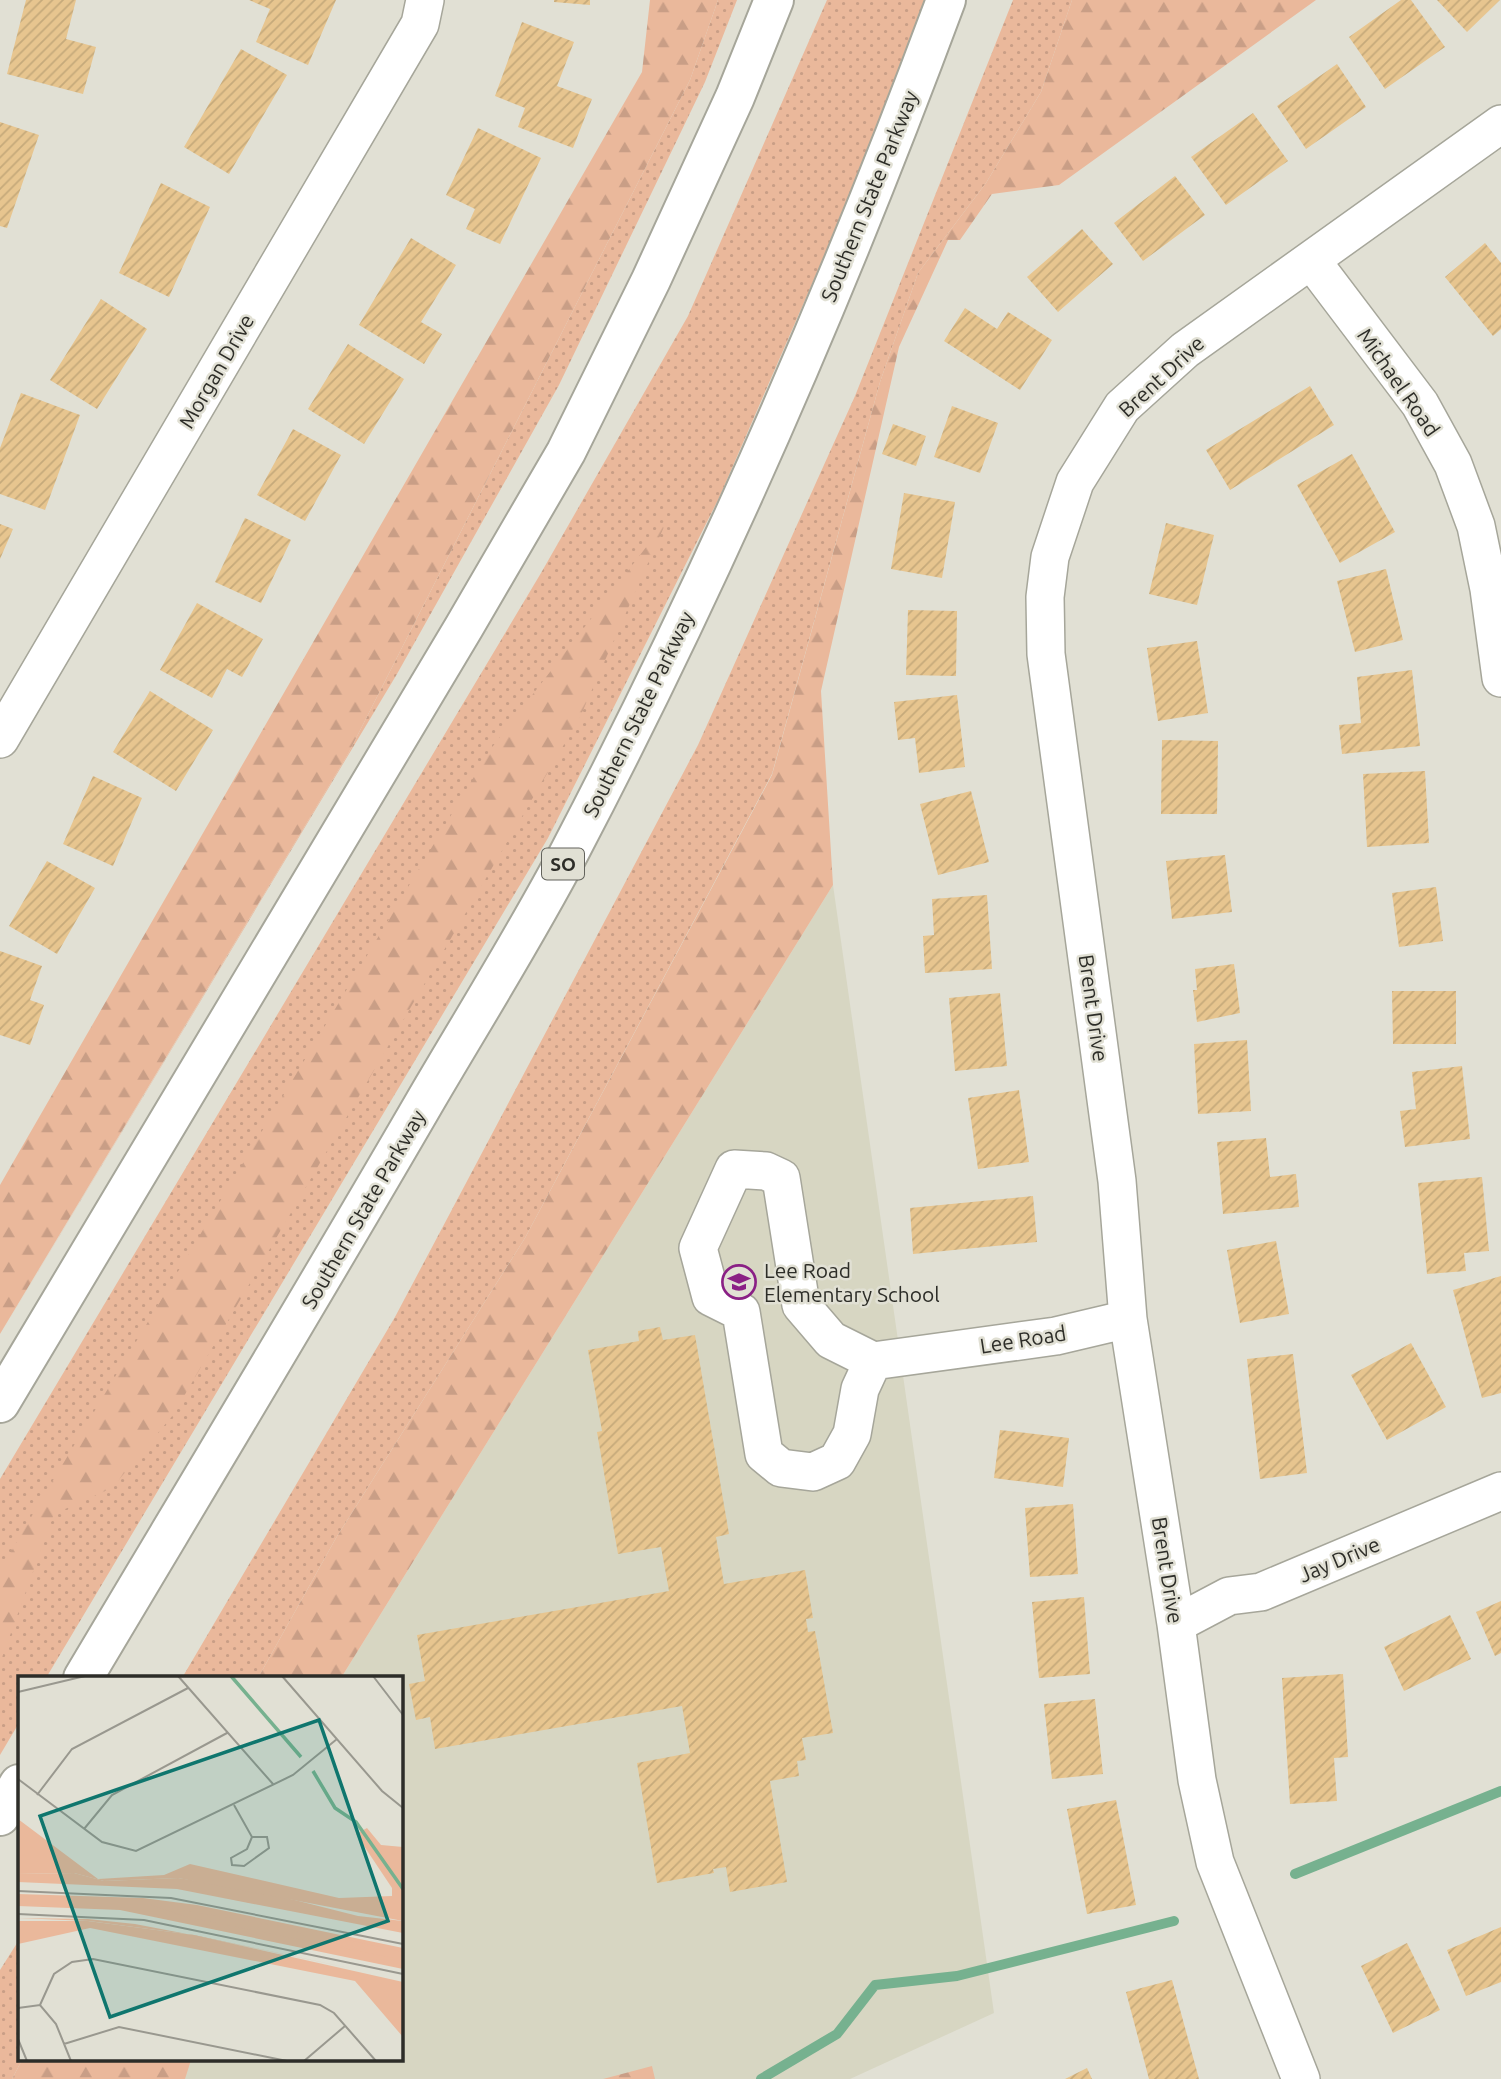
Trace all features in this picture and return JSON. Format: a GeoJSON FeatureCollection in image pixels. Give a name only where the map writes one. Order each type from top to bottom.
{"type":"FeatureCollection","features":[{"type":"Feature","properties":{"kind":"highway"},"geometry":{"type":"LineString","coordinates":[[0,1403],[566,452],[663,256],[735,97],[774,0]]}},
{"type":"Feature","properties":{"kind":"highway","name":"Southern State Parkway"},"geometry":{"type":"LineString","coordinates":[[83,1676],[312,1297],[568,856],[655,683],[740,504],[890,148],[946,0]]}},
{"type":"Feature","properties":{"kind":"highway"},"geometry":{"type":"LineString","coordinates":[[0,1816],[18,1786]]}},
{"type":"Feature","properties":{"kind":"street","name":"Morgan Drive"},"geometry":{"type":"LineString","coordinates":[[0,739],[420,24],[425,0]]}},
{"type":"Feature","properties":{"kind":"street","name":"Brent Drive"},"geometry":{"type":"LineString","coordinates":[[1301,2079],[1215,1862],[1197,1780],[1176,1624],[1128,1319],[1118,1181],[1046,654],[1045,597],[1051,557],[1075,482],[1122,407],[1185,349],[1501,124]]}},
{"type":"Feature","properties":{"kind":"street","name":"Michael Road"},"geometry":{"type":"LineString","coordinates":[[1311,260],[1420,404],[1453,464],[1476,526],[1489,590],[1501,677]]}},
{"type":"Feature","properties":{"kind":"street"},"geometry":{"type":"LineString","coordinates":[[741,1312],[764,1454],[781,1468],[813,1472],[837,1461],[852,1434],[860,1389],[873,1361],[831,1340],[801,1305],[780,1178],[766,1171],[734,1168],[698,1248],[711,1297],[741,1312],[801,1305]]}},
{"type":"Feature","properties":{"kind":"street","name":"Lee Road"},"geometry":{"type":"LineString","coordinates":[[873,1361],[1056,1336],[1128,1319]]}},
{"type":"Feature","properties":{"kind":"street","name":"Jay Drive"},"geometry":{"type":"LineString","coordinates":[[1176,1624],[1229,1596],[1261,1592],[1501,1491]]}},
{"type":"Feature","properties":{"kind":"shaded area","name":"Lee Road Elementary School"},"geometry":{"type":"Polygon","coordinates":[[[833,885],[994,2013],[850,2079],[92,2079],[103,2062],[402,2062],[402,1676],[342,1676],[833,885]]]}},
{"type":"Feature","properties":{"kind":"green space"},"geometry":{"type":"Polygon","coordinates":[[[650,0],[718,0],[690,80],[348,754],[0,1334],[0,1185],[642,72],[650,0]]]}},
{"type":"Feature","properties":{"kind":"green space"},"geometry":{"type":"Polygon","coordinates":[[[718,0],[737,0],[705,82],[559,385],[397,674],[0,1335],[348,754],[690,80],[718,0]]]}},
{"type":"Feature","properties":{"kind":"green space"},"geometry":{"type":"Polygon","coordinates":[[[827,0],[926,0],[862,169],[719,498],[548,838],[47,1676],[18,1676],[18,1725],[0,1755],[0,1479],[541,573],[688,316],[827,0]]]}},
{"type":"Feature","properties":{"kind":"green space"},"geometry":{"type":"Polygon","coordinates":[[[1013,0],[1072,0],[1041,92],[986,183],[918,273],[880,382],[772,774],[525,1238],[336,1538],[259,1676],[183,1676],[395,1317],[698,745],[855,396],[1013,0]]]}},
{"type":"Feature","properties":{"kind":"green space"},"geometry":{"type":"Polygon","coordinates":[[[1072,0],[1316,0],[1059,185],[992,194],[960,240],[948,240],[899,347],[821,691],[833,885],[342,1676],[259,1676],[336,1538],[525,1238],[772,775],[880,382],[918,273],[986,183],[1041,92],[1072,0]]]}},
{"type":"Feature","properties":{"kind":"green space"},"geometry":{"type":"Polygon","coordinates":[[[667,520],[580,717],[173,1415],[112,1488],[54,1514],[0,1663],[0,1571],[30,1519],[490,750],[667,520]]]}},
{"type":"Feature","properties":{"kind":"green space"},"geometry":{"type":"Polygon","coordinates":[[[18,1942],[18,2062],[21,2062],[12,2079],[0,2079],[0,1970],[18,1942]]]}},
{"type":"Feature","properties":{"kind":"green space"},"geometry":{"type":"Polygon","coordinates":[[[21,2062],[190,2062],[185,2079],[12,2079],[21,2062]]]}},
{"type":"Feature","properties":{"kind":"green space"},"geometry":{"type":"Polygon","coordinates":[[[652,2066],[655,2079],[603,2079],[652,2066]]]}},
{"type":"Feature","properties":{"kind":"building"},"geometry":{"type":"Polygon","coordinates":[[[26,0],[76,0],[66,39],[96,47],[83,94],[7,74],[26,0]]]}},
{"type":"Feature","properties":{"kind":"building"},"geometry":{"type":"Polygon","coordinates":[[[249,0],[336,0],[308,65],[256,42],[270,9],[249,0]]]}},
{"type":"Feature","properties":{"kind":"building"},"geometry":{"type":"Polygon","coordinates":[[[590,0],[590,5],[554,2],[590,0]]]}},
{"type":"Feature","properties":{"kind":"building"},"geometry":{"type":"Polygon","coordinates":[[[1401,0],[1411,0],[1445,47],[1385,89],[1349,37],[1401,0]]]}},
{"type":"Feature","properties":{"kind":"building"},"geometry":{"type":"Polygon","coordinates":[[[1437,0],[1500,0],[1467,32],[1437,0]]]}},
{"type":"Feature","properties":{"kind":"building"},"geometry":{"type":"Polygon","coordinates":[[[522,22],[574,42],[557,86],[592,99],[573,148],[518,127],[525,108],[495,96],[522,22]]]}},
{"type":"Feature","properties":{"kind":"building"},"geometry":{"type":"Polygon","coordinates":[[[241,49],[287,75],[229,174],[184,147],[241,49]]]}},
{"type":"Feature","properties":{"kind":"building"},"geometry":{"type":"Polygon","coordinates":[[[1337,64],[1366,107],[1306,149],[1277,106],[1337,64]]]}},
{"type":"Feature","properties":{"kind":"building"},"geometry":{"type":"Polygon","coordinates":[[[1253,113],[1288,161],[1226,205],[1191,157],[1253,113]]]}},
{"type":"Feature","properties":{"kind":"building"},"geometry":{"type":"Polygon","coordinates":[[[0,122],[39,135],[7,228],[0,226],[0,122]]]}},
{"type":"Feature","properties":{"kind":"building"},"geometry":{"type":"Polygon","coordinates":[[[478,128],[541,158],[500,244],[466,229],[475,209],[446,195],[478,128]]]}},
{"type":"Feature","properties":{"kind":"building"},"geometry":{"type":"Polygon","coordinates":[[[1175,176],[1205,215],[1143,261],[1114,223],[1175,176]]]}},
{"type":"Feature","properties":{"kind":"building"},"geometry":{"type":"Polygon","coordinates":[[[161,183],[210,207],[169,297],[119,273],[161,183]]]}},
{"type":"Feature","properties":{"kind":"building"},"geometry":{"type":"Polygon","coordinates":[[[1082,229],[1113,264],[1058,312],[1027,277],[1082,229]]]}},
{"type":"Feature","properties":{"kind":"building"},"geometry":{"type":"Polygon","coordinates":[[[411,238],[456,265],[421,322],[442,334],[424,364],[359,325],[411,238]]]}},
{"type":"Feature","properties":{"kind":"building"},"geometry":{"type":"Polygon","coordinates":[[[1485,243],[1501,263],[1501,329],[1493,336],[1445,277],[1485,243]]]}},
{"type":"Feature","properties":{"kind":"building"},"geometry":{"type":"Polygon","coordinates":[[[101,299],[147,329],[97,409],[50,380],[101,299]]]}},
{"type":"Feature","properties":{"kind":"building"},"geometry":{"type":"Polygon","coordinates":[[[965,308],[997,329],[1008,312],[1052,340],[1020,390],[944,341],[965,308]]]}},
{"type":"Feature","properties":{"kind":"building"},"geometry":{"type":"Polygon","coordinates":[[[348,344],[404,379],[364,444],[308,409],[348,344]]]}},
{"type":"Feature","properties":{"kind":"building"},"geometry":{"type":"Polygon","coordinates":[[[1310,386],[1334,425],[1230,490],[1206,450],[1310,386]]]}},
{"type":"Feature","properties":{"kind":"building"},"geometry":{"type":"Polygon","coordinates":[[[21,393],[80,415],[45,510],[0,494],[0,448],[21,393]]]}},
{"type":"Feature","properties":{"kind":"building"},"geometry":{"type":"Polygon","coordinates":[[[952,406],[998,423],[980,473],[934,457],[952,406]]]}},
{"type":"Feature","properties":{"kind":"building"},"geometry":{"type":"Polygon","coordinates":[[[893,424],[926,436],[916,466],[882,454],[893,424]]]}},
{"type":"Feature","properties":{"kind":"building"},"geometry":{"type":"Polygon","coordinates":[[[293,429],[341,455],[305,521],[257,495],[293,429]]]}},
{"type":"Feature","properties":{"kind":"building"},"geometry":{"type":"Polygon","coordinates":[[[1352,454],[1395,532],[1340,563],[1297,485],[1352,454]]]}},
{"type":"Feature","properties":{"kind":"building"},"geometry":{"type":"Polygon","coordinates":[[[904,493],[955,502],[942,578],[891,569],[904,493]]]}},
{"type":"Feature","properties":{"kind":"building"},"geometry":{"type":"Polygon","coordinates":[[[245,518],[291,540],[261,603],[215,582],[245,518]]]}},
{"type":"Feature","properties":{"kind":"building"},"geometry":{"type":"Polygon","coordinates":[[[1166,523],[1214,535],[1197,605],[1149,594],[1166,523]]]}},
{"type":"Feature","properties":{"kind":"building"},"geometry":{"type":"Polygon","coordinates":[[[0,524],[13,529],[0,559],[0,524]]]}},
{"type":"Feature","properties":{"kind":"building"},"geometry":{"type":"Polygon","coordinates":[[[1386,569],[1403,640],[1355,652],[1337,581],[1386,569]]]}},
{"type":"Feature","properties":{"kind":"building"},"geometry":{"type":"Polygon","coordinates":[[[197,603],[263,639],[242,677],[227,669],[212,698],[160,670],[197,603]]]}},
{"type":"Feature","properties":{"kind":"building"},"geometry":{"type":"Polygon","coordinates":[[[908,610],[957,611],[956,676],[906,675],[908,610]]]}},
{"type":"Feature","properties":{"kind":"building"},"geometry":{"type":"Polygon","coordinates":[[[1197,641],[1208,713],[1158,721],[1147,648],[1197,641]]]}},
{"type":"Feature","properties":{"kind":"building"},"geometry":{"type":"Polygon","coordinates":[[[1412,670],[1420,746],[1342,754],[1339,725],[1361,723],[1357,677],[1412,670]]]}},
{"type":"Feature","properties":{"kind":"building"},"geometry":{"type":"Polygon","coordinates":[[[150,691],[213,730],[176,791],[113,752],[150,691]]]}},
{"type":"Feature","properties":{"kind":"building"},"geometry":{"type":"Polygon","coordinates":[[[957,695],[965,767],[919,773],[915,738],[898,740],[894,702],[957,695]]]}},
{"type":"Feature","properties":{"kind":"building"},"geometry":{"type":"Polygon","coordinates":[[[1162,740],[1218,741],[1217,814],[1161,814],[1162,740]]]}},
{"type":"Feature","properties":{"kind":"building"},"geometry":{"type":"Polygon","coordinates":[[[1425,771],[1429,843],[1367,847],[1363,774],[1425,771]]]}},
{"type":"Feature","properties":{"kind":"building"},"geometry":{"type":"Polygon","coordinates":[[[93,776],[142,798],[113,866],[63,844],[93,776]]]}},
{"type":"Feature","properties":{"kind":"building"},"geometry":{"type":"Polygon","coordinates":[[[971,791],[989,862],[938,875],[920,804],[971,791]]]}},
{"type":"Feature","properties":{"kind":"building"},"geometry":{"type":"Polygon","coordinates":[[[1225,855],[1232,912],[1172,919],[1166,861],[1225,855]]]}},
{"type":"Feature","properties":{"kind":"building"},"geometry":{"type":"Polygon","coordinates":[[[47,861],[95,888],[57,954],[9,926],[47,861]]]}},
{"type":"Feature","properties":{"kind":"building"},"geometry":{"type":"Polygon","coordinates":[[[1436,887],[1443,941],[1399,947],[1392,893],[1436,887]]]}},
{"type":"Feature","properties":{"kind":"building"},"geometry":{"type":"Polygon","coordinates":[[[987,895],[992,969],[925,973],[923,936],[934,935],[932,899],[987,895]]]}},
{"type":"Feature","properties":{"kind":"building"},"geometry":{"type":"Polygon","coordinates":[[[0,951],[42,966],[30,1000],[44,1005],[30,1045],[0,1035],[0,951]]]}},
{"type":"Feature","properties":{"kind":"building"},"geometry":{"type":"Polygon","coordinates":[[[1234,964],[1240,1013],[1197,1022],[1193,990],[1197,990],[1195,969],[1234,964]]]}},
{"type":"Feature","properties":{"kind":"building"},"geometry":{"type":"Polygon","coordinates":[[[1392,991],[1456,991],[1456,1044],[1393,1044],[1392,991]]]}},
{"type":"Feature","properties":{"kind":"building"},"geometry":{"type":"Polygon","coordinates":[[[1000,993],[1007,1066],[955,1071],[949,998],[1000,993]]]}},
{"type":"Feature","properties":{"kind":"building"},"geometry":{"type":"Polygon","coordinates":[[[1247,1040],[1251,1111],[1198,1114],[1194,1044],[1247,1040]]]}},
{"type":"Feature","properties":{"kind":"building"},"geometry":{"type":"Polygon","coordinates":[[[1462,1066],[1470,1139],[1405,1147],[1400,1111],[1416,1109],[1412,1072],[1462,1066]]]}},
{"type":"Feature","properties":{"kind":"building"},"geometry":{"type":"Polygon","coordinates":[[[1019,1090],[1029,1162],[978,1169],[968,1098],[1019,1090]]]}},
{"type":"Feature","properties":{"kind":"building"},"geometry":{"type":"Polygon","coordinates":[[[1266,1138],[1270,1177],[1296,1174],[1299,1207],[1223,1214],[1217,1142],[1266,1138]]]}},
{"type":"Feature","properties":{"kind":"building"},"geometry":{"type":"Polygon","coordinates":[[[1482,1177],[1489,1251],[1464,1253],[1466,1271],[1427,1274],[1418,1183],[1482,1177]]]}},
{"type":"Feature","properties":{"kind":"building"},"geometry":{"type":"Polygon","coordinates":[[[1033,1196],[1037,1242],[913,1254],[910,1208],[1033,1196]]]}},
{"type":"Feature","properties":{"kind":"building"},"geometry":{"type":"Polygon","coordinates":[[[1276,1241],[1289,1314],[1240,1323],[1227,1250],[1276,1241]]]}},
{"type":"Feature","properties":{"kind":"building"},"geometry":{"type":"Polygon","coordinates":[[[1501,1276],[1501,1393],[1482,1398],[1453,1290],[1501,1276]]]}},
{"type":"Feature","properties":{"kind":"building"},"geometry":{"type":"Polygon","coordinates":[[[660,1327],[663,1340],[695,1335],[729,1534],[716,1537],[724,1584],[805,1570],[813,1618],[806,1619],[808,1632],[815,1631],[833,1733],[802,1738],[806,1760],[797,1761],[799,1776],[770,1781],[787,1882],[730,1892],[726,1867],[713,1869],[714,1873],[657,1883],[637,1763],[690,1753],[682,1706],[435,1749],[430,1717],[416,1720],[409,1684],[425,1681],[417,1635],[669,1591],[661,1547],[618,1554],[597,1432],[602,1431],[588,1350],[639,1341],[638,1331],[660,1327]]]}},
{"type":"Feature","properties":{"kind":"building"},"geometry":{"type":"Polygon","coordinates":[[[1411,1343],[1446,1407],[1387,1440],[1351,1375],[1411,1343]]]}},
{"type":"Feature","properties":{"kind":"building"},"geometry":{"type":"Polygon","coordinates":[[[1293,1354],[1307,1473],[1260,1479],[1247,1359],[1293,1354]]]}},
{"type":"Feature","properties":{"kind":"building"},"geometry":{"type":"Polygon","coordinates":[[[1000,1430],[1069,1438],[1063,1487],[994,1478],[1000,1430]]]}},
{"type":"Feature","properties":{"kind":"building"},"geometry":{"type":"Polygon","coordinates":[[[1073,1504],[1078,1574],[1030,1577],[1025,1508],[1073,1504]]]}},
{"type":"Feature","properties":{"kind":"building"},"geometry":{"type":"Polygon","coordinates":[[[1084,1597],[1090,1674],[1039,1678],[1032,1602],[1084,1597]]]}},
{"type":"Feature","properties":{"kind":"building"},"geometry":{"type":"Polygon","coordinates":[[[1501,1601],[1501,1653],[1495,1656],[1476,1612],[1501,1601]]]}},
{"type":"Feature","properties":{"kind":"building"},"geometry":{"type":"Polygon","coordinates":[[[1450,1615],[1471,1659],[1404,1691],[1384,1647],[1450,1615]]]}},
{"type":"Feature","properties":{"kind":"building"},"geometry":{"type":"Polygon","coordinates":[[[1343,1674],[1348,1757],[1334,1758],[1337,1801],[1290,1804],[1282,1678],[1343,1674]]]}},
{"type":"Feature","properties":{"kind":"building"},"geometry":{"type":"Polygon","coordinates":[[[1095,1699],[1103,1774],[1052,1779],[1044,1704],[1095,1699]]]}},
{"type":"Feature","properties":{"kind":"building"},"geometry":{"type":"Polygon","coordinates":[[[1116,1800],[1136,1905],[1087,1914],[1067,1809],[1116,1800]]]}},
{"type":"Feature","properties":{"kind":"building"},"geometry":{"type":"Polygon","coordinates":[[[1501,1927],[1501,1982],[1466,1996],[1447,1950],[1501,1927]]]}},
{"type":"Feature","properties":{"kind":"building"},"geometry":{"type":"Polygon","coordinates":[[[1407,1943],[1440,2010],[1393,2033],[1361,1966],[1407,1943]]]}},
{"type":"Feature","properties":{"kind":"building"},"geometry":{"type":"Polygon","coordinates":[[[1172,1980],[1199,2079],[1149,2079],[1126,1992],[1172,1980]]]}},
{"type":"Feature","properties":{"kind":"building"},"geometry":{"type":"Polygon","coordinates":[[[1087,2068],[1092,2079],[1065,2079],[1087,2068]]]}},
{"type":"Feature","properties":{"kind":"waterway"},"geometry":{"type":"LineString","coordinates":[[1295,1874],[1501,1791]]}},
{"type":"Feature","properties":{"kind":"waterway"},"geometry":{"type":"LineString","coordinates":[[761,2079],[837,2034],[875,1985],[957,1976],[1174,1921]]}},
{"type":"Feature","properties":{"kind":"place","name":"Lee Road Elementary School"},"geometry":{"type":"Point","coordinates":[739,1282]}}]}
